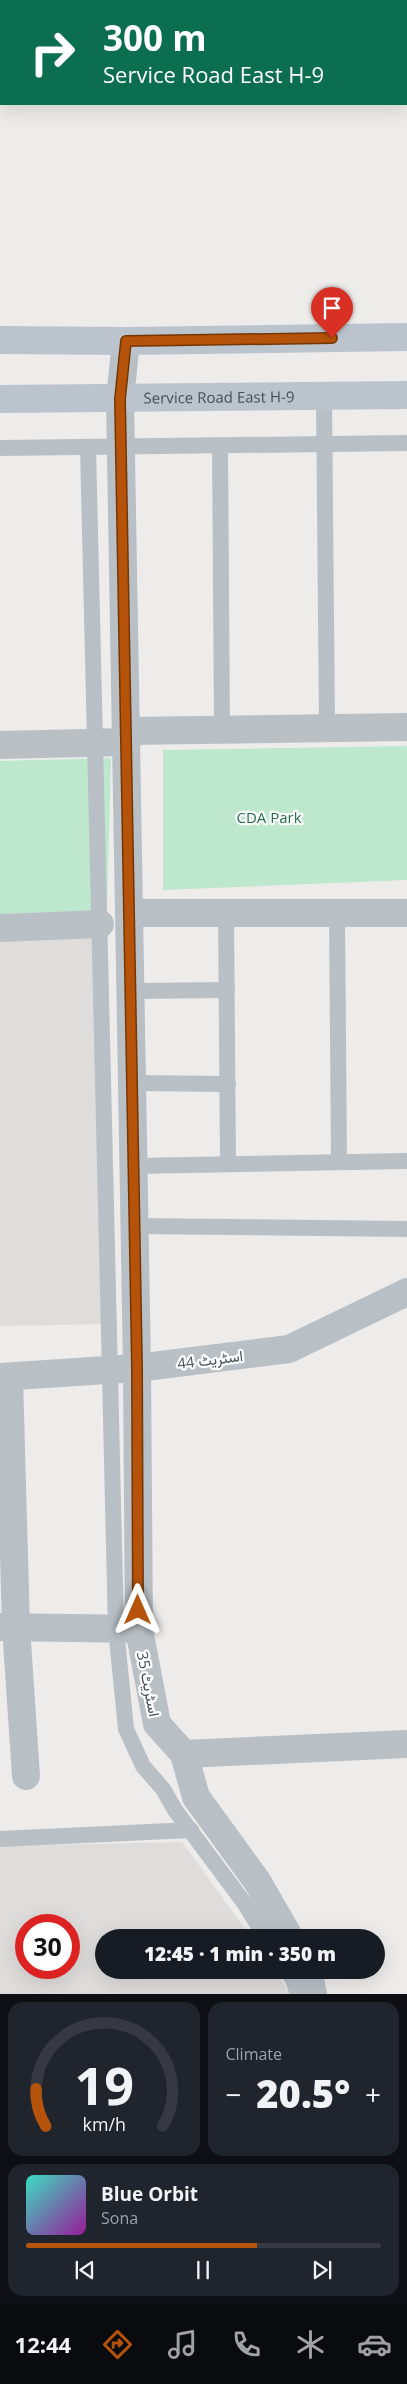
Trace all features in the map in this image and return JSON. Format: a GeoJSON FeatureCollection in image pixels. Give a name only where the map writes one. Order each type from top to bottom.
{"type":"FeatureCollection","features":[{"type":"Feature","properties":{"kind":"main road"},"geometry":{"type":"LineString","coordinates":[[0,340],[126,341],[407,336]]}},
{"type":"Feature","properties":{"kind":"main road","name":"Service Road East H-9"},"geometry":{"type":"LineString","coordinates":[[0,399],[407,395]]}},
{"type":"Feature","properties":{"kind":"street","name":"اسٹریٹ 35"},"geometry":{"type":"LineString","coordinates":[[126,341],[120,399],[137,1368],[127,1629],[157,1724],[184,1754],[196,1797],[257,1881],[285,1929]]}},
{"type":"Feature","properties":{"kind":"street"},"geometry":{"type":"LineString","coordinates":[[0,745],[94,742],[126,736],[222,729],[407,727]]}},
{"type":"Feature","properties":{"kind":"street"},"geometry":{"type":"LineString","coordinates":[[129,913],[407,913]]}},
{"type":"Feature","properties":{"kind":"street"},"geometry":{"type":"LineString","coordinates":[[0,928],[100,924]]}},
{"type":"Feature","properties":{"kind":"street","name":"اسٹریٹ 44"},"geometry":{"type":"LineString","coordinates":[[5,1377],[137,1368],[289,1349],[407,1292]]}},
{"type":"Feature","properties":{"kind":"street"},"geometry":{"type":"LineString","coordinates":[[5,1377],[8,1627],[26,1776]]}},
{"type":"Feature","properties":{"kind":"street"},"geometry":{"type":"LineString","coordinates":[[8,1627],[127,1629]]}},
{"type":"Feature","properties":{"kind":"street"},"geometry":{"type":"LineString","coordinates":[[184,1754],[407,1744]]}},
{"type":"Feature","properties":{"kind":"street"},"geometry":{"type":"LineString","coordinates":[[310,1979],[313,1994]]}},
{"type":"Feature","properties":{"kind":"lane"},"geometry":{"type":"LineString","coordinates":[[324,396],[326,444],[327,728]]}},
{"type":"Feature","properties":{"kind":"lane"},"geometry":{"type":"LineString","coordinates":[[0,448],[407,443]]}},
{"type":"Feature","properties":{"kind":"lane"},"geometry":{"type":"LineString","coordinates":[[220,446],[222,729]]}},
{"type":"Feature","properties":{"kind":"lane"},"geometry":{"type":"LineString","coordinates":[[88,447],[109,1370],[127,1629],[126,1729],[144,1766],[163,1789],[245,1904],[260,1929]]}},
{"type":"Feature","properties":{"kind":"lane"},"geometry":{"type":"LineString","coordinates":[[226,913],[228,1164]]}},
{"type":"Feature","properties":{"kind":"lane"},"geometry":{"type":"LineString","coordinates":[[337,913],[339,1162]]}},
{"type":"Feature","properties":{"kind":"lane"},"geometry":{"type":"LineString","coordinates":[[131,992],[227,990]]}},
{"type":"Feature","properties":{"kind":"lane"},"geometry":{"type":"LineString","coordinates":[[132,1083],[228,1084]]}},
{"type":"Feature","properties":{"kind":"lane"},"geometry":{"type":"LineString","coordinates":[[134,1166],[407,1161]]}},
{"type":"Feature","properties":{"kind":"lane"},"geometry":{"type":"LineString","coordinates":[[134,1226],[407,1229]]}},
{"type":"Feature","properties":{"kind":"lane"},"geometry":{"type":"LineString","coordinates":[[0,1839],[191,1830]]}},
{"type":"Feature","properties":{"kind":"lane"},"geometry":{"type":"LineString","coordinates":[[291,1979],[298,1994]]}},
{"type":"Feature","properties":{"kind":"shaded area"},"geometry":{"type":"Polygon","coordinates":[[[98,934],[105,1324],[0,1326],[0,936],[98,934]]]}},
{"type":"Feature","properties":{"kind":"shaded area"},"geometry":{"type":"Polygon","coordinates":[[[182,1842],[245,1929],[95,1929],[95,1979],[281,1979],[290,1994],[0,1994],[0,1846],[182,1842]]]}},
{"type":"Feature","properties":{"kind":"green space","name":"CDA Park"},"geometry":{"type":"Polygon","coordinates":[[[407,746],[407,880],[163,890],[163,750],[407,746]]]}},
{"type":"Feature","properties":{"kind":"green space"},"geometry":{"type":"Polygon","coordinates":[[[111,758],[107,910],[0,914],[0,761],[111,758]]]}},
{"type":"Feature","properties":{"kind":"route"},"geometry":{"type":"LineString","coordinates":[[138,1610],[137,1368],[120,399],[126,341],[332,338]]}}]}
